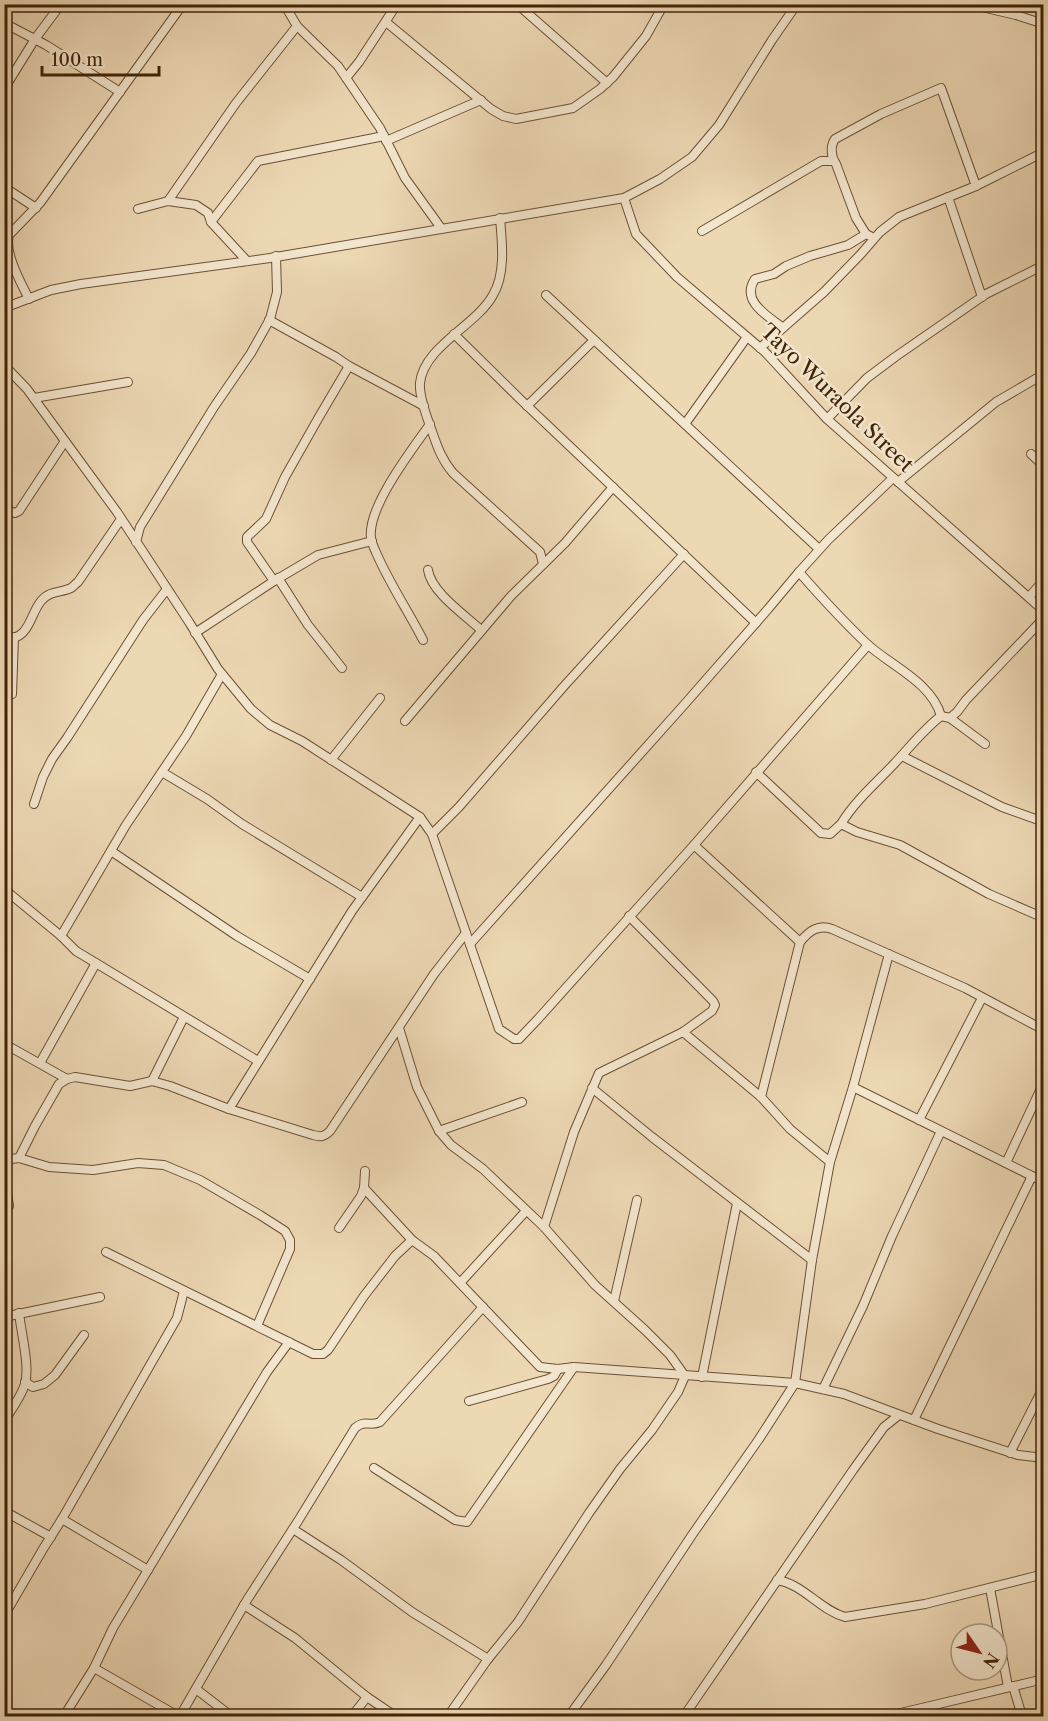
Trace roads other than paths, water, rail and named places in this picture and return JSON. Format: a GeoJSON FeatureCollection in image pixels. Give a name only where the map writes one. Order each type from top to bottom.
{"type":"FeatureCollection","features":[{"type":"Feature","properties":{"kind":"street"},"geometry":{"type":"LineString","coordinates":[[4,89],[35,39],[61,4]]}},
{"type":"Feature","properties":{"kind":"street"},"geometry":{"type":"LineString","coordinates":[[29,299],[17,277],[9,249],[8,241],[13,230],[36,208],[183,4]]}},
{"type":"Feature","properties":{"kind":"street"},"geometry":{"type":"LineString","coordinates":[[284,4],[297,26],[338,66],[385,139],[405,178],[441,228]]}},
{"type":"Feature","properties":{"kind":"street"},"geometry":{"type":"LineString","coordinates":[[346,78],[397,4]]}},
{"type":"Feature","properties":{"kind":"street"},"geometry":{"type":"LineString","coordinates":[[517,4],[607,83]]}},
{"type":"Feature","properties":{"kind":"street"},"geometry":{"type":"LineString","coordinates":[[4,308],[51,290],[81,284],[247,261],[624,198],[660,179],[692,157],[719,125],[797,4]]}},
{"type":"Feature","properties":{"kind":"street"},"geometry":{"type":"LineString","coordinates":[[969,4],[1044,24]]}},
{"type":"Feature","properties":{"kind":"street"},"geometry":{"type":"LineString","coordinates":[[386,22],[481,100],[503,116],[516,119],[573,108],[607,83],[646,36],[663,5]]}},
{"type":"Feature","properties":{"kind":"street"},"geometry":{"type":"LineString","coordinates":[[4,23],[35,39],[120,92]]}},
{"type":"Feature","properties":{"kind":"street"},"geometry":{"type":"LineString","coordinates":[[168,201],[236,103],[297,26]]}},
{"type":"Feature","properties":{"kind":"street"},"geometry":{"type":"LineString","coordinates":[[874,238],[866,234],[856,218],[831,146],[835,139],[881,114],[940,88],[976,186]]}},
{"type":"Feature","properties":{"kind":"street"},"geometry":{"type":"LineString","coordinates":[[212,222],[258,161],[276,156],[385,139],[481,100]]}},
{"type":"Feature","properties":{"kind":"street"},"geometry":{"type":"LineString","coordinates":[[760,348],[824,292],[880,232],[899,217],[976,186],[1044,152]]}},
{"type":"Feature","properties":{"kind":"street"},"geometry":{"type":"LineString","coordinates":[[702,231],[820,161],[834,160]]}},
{"type":"Feature","properties":{"kind":"street"},"geometry":{"type":"LineString","coordinates":[[4,187],[36,208]]}},
{"type":"Feature","properties":{"kind":"street"},"geometry":{"type":"LineString","coordinates":[[948,197],[982,297]]}},
{"type":"Feature","properties":{"kind":"street","name":"Tayo Wuraola Street"},"geometry":{"type":"LineString","coordinates":[[624,198],[636,234],[677,277],[760,348],[827,418],[1044,611]]}},
{"type":"Feature","properties":{"kind":"street"},"geometry":{"type":"LineString","coordinates":[[138,209],[168,201],[196,205],[208,213],[212,222],[247,261]]}},
{"type":"Feature","properties":{"kind":"street"},"geometry":{"type":"LineString","coordinates":[[500,218],[502,250],[499,280],[493,295],[479,314],[454,334],[430,360],[420,384],[424,406],[443,461],[453,473],[540,552],[553,555]]}},
{"type":"Feature","properties":{"kind":"street"},"geometry":{"type":"LineString","coordinates":[[783,328],[756,307],[753,302],[751,291],[755,279],[774,274],[810,256],[848,244],[866,234]]}},
{"type":"Feature","properties":{"kind":"street"},"geometry":{"type":"LineString","coordinates":[[136,542],[140,527],[214,406],[251,353],[269,320],[277,292],[276,256]]}},
{"type":"Feature","properties":{"kind":"street"},"geometry":{"type":"LineString","coordinates":[[827,418],[867,378],[982,297],[1044,265]]}},
{"type":"Feature","properties":{"kind":"street"},"geometry":{"type":"LineString","coordinates":[[546,295],[819,549]]}},
{"type":"Feature","properties":{"kind":"street"},"geometry":{"type":"LineString","coordinates":[[269,320],[424,406]]}},
{"type":"Feature","properties":{"kind":"street"},"geometry":{"type":"LineString","coordinates":[[454,334],[756,622]]}},
{"type":"Feature","properties":{"kind":"street"},"geometry":{"type":"LineString","coordinates":[[685,423],[747,337]]}},
{"type":"Feature","properties":{"kind":"street"},"geometry":{"type":"LineString","coordinates":[[527,406],[594,340]]}},
{"type":"Feature","properties":{"kind":"street"},"geometry":{"type":"LineString","coordinates":[[4,365],[34,398],[127,527],[222,674],[250,709],[270,725],[302,741],[420,817],[432,834],[499,1029],[514,1039],[519,1039],[694,845],[867,645]]}},
{"type":"Feature","properties":{"kind":"street"},"geometry":{"type":"LineString","coordinates":[[342,668],[247,542],[247,537],[266,519],[285,477],[349,366]]}},
{"type":"Feature","properties":{"kind":"street"},"geometry":{"type":"LineString","coordinates":[[470,944],[613,785],[819,549],[896,480],[996,402],[1044,374]]}},
{"type":"Feature","properties":{"kind":"street"},"geometry":{"type":"LineString","coordinates":[[34,398],[129,382]]}},
{"type":"Feature","properties":{"kind":"street"},"geometry":{"type":"LineString","coordinates":[[423,640],[390,581],[372,541],[372,523],[386,491],[430,424]]}},
{"type":"Feature","properties":{"kind":"street"},"geometry":{"type":"LineString","coordinates":[[4,509],[15,513],[19,511],[65,441]]}},
{"type":"Feature","properties":{"kind":"street"},"geometry":{"type":"LineString","coordinates":[[1031,454],[1044,466]]}},
{"type":"Feature","properties":{"kind":"street"},"geometry":{"type":"LineString","coordinates":[[405,721],[511,596],[565,543],[613,486]]}},
{"type":"Feature","properties":{"kind":"street"},"geometry":{"type":"LineString","coordinates":[[4,639],[22,634],[32,622],[43,599],[57,591],[71,588],[78,582],[121,519]]}},
{"type":"Feature","properties":{"kind":"street"},"geometry":{"type":"LineString","coordinates":[[127,527],[140,527]]}},
{"type":"Feature","properties":{"kind":"street"},"geometry":{"type":"LineString","coordinates":[[195,633],[276,579],[318,555],[372,541]]}},
{"type":"Feature","properties":{"kind":"street"},"geometry":{"type":"LineString","coordinates":[[540,552],[543,564]]}},
{"type":"Feature","properties":{"kind":"street"},"geometry":{"type":"LineString","coordinates":[[432,834],[459,807],[684,554]]}},
{"type":"Feature","properties":{"kind":"street"},"geometry":{"type":"LineString","coordinates":[[428,570],[429,578],[441,593],[481,630]]}},
{"type":"Feature","properties":{"kind":"street"},"geometry":{"type":"LineString","coordinates":[[799,572],[867,645],[897,665],[930,695],[938,705],[941,716]]}},
{"type":"Feature","properties":{"kind":"street"},"geometry":{"type":"LineString","coordinates":[[1029,597],[1044,580]]}},
{"type":"Feature","properties":{"kind":"street"},"geometry":{"type":"LineString","coordinates":[[34,804],[52,759],[143,620],[167,589]]}},
{"type":"Feature","properties":{"kind":"street"},"geometry":{"type":"LineString","coordinates":[[950,718],[1044,618]]}},
{"type":"Feature","properties":{"kind":"street"},"geometry":{"type":"LineString","coordinates":[[12,693],[14,637]]}},
{"type":"Feature","properties":{"kind":"street"},"geometry":{"type":"LineString","coordinates":[[61,936],[111,851],[186,736],[222,674]]}},
{"type":"Feature","properties":{"kind":"street"},"geometry":{"type":"LineString","coordinates":[[331,760],[380,698]]}},
{"type":"Feature","properties":{"kind":"street"},"geometry":{"type":"LineString","coordinates":[[941,716],[950,718],[985,744]]}},
{"type":"Feature","properties":{"kind":"street"},"geometry":{"type":"LineString","coordinates":[[756,772],[821,833],[830,834],[924,730],[941,716]]}},
{"type":"Feature","properties":{"kind":"street"},"geometry":{"type":"LineString","coordinates":[[902,756],[1002,807],[1044,822]]}},
{"type":"Feature","properties":{"kind":"street"},"geometry":{"type":"LineString","coordinates":[[162,772],[362,897]]}},
{"type":"Feature","properties":{"kind":"street"},"geometry":{"type":"LineString","coordinates":[[229,1109],[362,897],[420,817]]}},
{"type":"Feature","properties":{"kind":"street"},"geometry":{"type":"LineString","coordinates":[[841,824],[857,832],[900,845],[989,894],[1044,918]]}},
{"type":"Feature","properties":{"kind":"street"},"geometry":{"type":"LineString","coordinates":[[694,845],[800,942]]}},
{"type":"Feature","properties":{"kind":"street"},"geometry":{"type":"LineString","coordinates":[[111,851],[237,936],[310,979]]}},
{"type":"Feature","properties":{"kind":"street"},"geometry":{"type":"LineString","coordinates":[[4,888],[76,951],[258,1061]]}},
{"type":"Feature","properties":{"kind":"street"},"geometry":{"type":"LineString","coordinates":[[544,1227],[574,1132],[599,1073],[683,1032],[712,1011],[715,1005],[629,916]]}},
{"type":"Feature","properties":{"kind":"street"},"geometry":{"type":"LineString","coordinates":[[761,1097],[800,942],[815,928],[826,927],[889,954],[965,988],[1044,1030]]}},
{"type":"Feature","properties":{"kind":"street"},"geometry":{"type":"LineString","coordinates":[[256,1326],[290,1249],[290,1239],[285,1231],[200,1180],[164,1165],[138,1163],[93,1170],[8,1161],[34,1126],[59,1084],[75,1077],[130,1086],[152,1082],[170,1086],[229,1109],[321,1137],[326,1135],[434,974],[466,933]]}},
{"type":"Feature","properties":{"kind":"street"},"geometry":{"type":"LineString","coordinates":[[569,1716],[606,1665],[795,1383],[812,1260],[830,1162],[889,954]]}},
{"type":"Feature","properties":{"kind":"street"},"geometry":{"type":"LineString","coordinates":[[40,1063],[96,963]]}},
{"type":"Feature","properties":{"kind":"street"},"geometry":{"type":"LineString","coordinates":[[918,1120],[982,998]]}},
{"type":"Feature","properties":{"kind":"street"},"geometry":{"type":"LineString","coordinates":[[152,1082],[184,1017]]}},
{"type":"Feature","properties":{"kind":"street"},"geometry":{"type":"LineString","coordinates":[[399,1028],[417,1088],[440,1131],[451,1145],[483,1169],[544,1227],[595,1285],[670,1355],[685,1376]]}},
{"type":"Feature","properties":{"kind":"street"},"geometry":{"type":"LineString","coordinates":[[683,1032],[761,1097],[790,1129],[830,1162]]}},
{"type":"Feature","properties":{"kind":"street"},"geometry":{"type":"LineString","coordinates":[[10,1047],[67,1079]]}},
{"type":"Feature","properties":{"kind":"street"},"geometry":{"type":"LineString","coordinates":[[1006,1163],[1044,1082]]}},
{"type":"Feature","properties":{"kind":"street"},"geometry":{"type":"LineString","coordinates":[[853,1087],[1044,1182]]}},
{"type":"Feature","properties":{"kind":"street"},"geometry":{"type":"LineString","coordinates":[[592,1088],[812,1260]]}},
{"type":"Feature","properties":{"kind":"street"},"geometry":{"type":"LineString","coordinates":[[440,1131],[522,1102]]}},
{"type":"Feature","properties":{"kind":"street"},"geometry":{"type":"LineString","coordinates":[[823,1389],[863,1306],[892,1236],[941,1131]]}},
{"type":"Feature","properties":{"kind":"street"},"geometry":{"type":"LineString","coordinates":[[339,1228],[361,1196],[365,1171]]}},
{"type":"Feature","properties":{"kind":"street"},"geometry":{"type":"LineString","coordinates":[[4,1172],[9,1206],[4,1214]]}},
{"type":"Feature","properties":{"kind":"street"},"geometry":{"type":"LineString","coordinates":[[914,1420],[1032,1176]]}},
{"type":"Feature","properties":{"kind":"street"},"geometry":{"type":"LineString","coordinates":[[364,1188],[412,1240],[434,1256],[540,1367],[558,1370],[574,1367],[795,1383],[844,1394],[1010,1453],[1044,1458]]}},
{"type":"Feature","properties":{"kind":"street"},"geometry":{"type":"LineString","coordinates":[[614,1301],[638,1200]]}},
{"type":"Feature","properties":{"kind":"street"},"geometry":{"type":"LineString","coordinates":[[702,1377],[737,1203]]}},
{"type":"Feature","properties":{"kind":"street"},"geometry":{"type":"LineString","coordinates":[[460,1283],[526,1211]]}},
{"type":"Feature","properties":{"kind":"street"},"geometry":{"type":"LineString","coordinates":[[106,1252],[313,1354],[323,1354],[395,1256],[412,1240]]}},
{"type":"Feature","properties":{"kind":"street"},"geometry":{"type":"LineString","coordinates":[[4,1616],[177,1318],[184,1291]]}},
{"type":"Feature","properties":{"kind":"street"},"geometry":{"type":"LineString","coordinates":[[4,1317],[100,1297]]}},
{"type":"Feature","properties":{"kind":"street"},"geometry":{"type":"LineString","coordinates":[[94,1668],[179,1716],[244,1605],[355,1428],[363,1423],[377,1424],[380,1422],[483,1307]]}},
{"type":"Feature","properties":{"kind":"street"},"geometry":{"type":"LineString","coordinates":[[4,1421],[26,1382],[19,1313]]}},
{"type":"Feature","properties":{"kind":"street"},"geometry":{"type":"LineString","coordinates":[[26,1382],[33,1387],[44,1384],[55,1375],[84,1335]]}},
{"type":"Feature","properties":{"kind":"street"},"geometry":{"type":"LineString","coordinates":[[64,1716],[94,1668],[113,1628],[267,1372],[289,1342]]}},
{"type":"Feature","properties":{"kind":"street"},"geometry":{"type":"LineString","coordinates":[[374,1468],[455,1520],[467,1522],[574,1367]]}},
{"type":"Feature","properties":{"kind":"street"},"geometry":{"type":"LineString","coordinates":[[469,1401],[548,1379],[558,1370]]}},
{"type":"Feature","properties":{"kind":"street"},"geometry":{"type":"LineString","coordinates":[[448,1716],[488,1659],[518,1622],[588,1514],[678,1392],[685,1376]]}},
{"type":"Feature","properties":{"kind":"street"},"geometry":{"type":"LineString","coordinates":[[1010,1453],[1044,1386]]}},
{"type":"Feature","properties":{"kind":"street"},"geometry":{"type":"LineString","coordinates":[[884,1409],[884,1427]]}},
{"type":"Feature","properties":{"kind":"street"},"geometry":{"type":"LineString","coordinates":[[684,1716],[884,1427],[899,1414]]}},
{"type":"Feature","properties":{"kind":"street"},"geometry":{"type":"LineString","coordinates":[[4,1511],[51,1537]]}},
{"type":"Feature","properties":{"kind":"street"},"geometry":{"type":"LineString","coordinates":[[62,1519],[148,1570]]}},
{"type":"Feature","properties":{"kind":"street"},"geometry":{"type":"LineString","coordinates":[[293,1528],[412,1612],[488,1659]]}},
{"type":"Feature","properties":{"kind":"street"},"geometry":{"type":"LineString","coordinates":[[785,1569],[788,1582]]}},
{"type":"Feature","properties":{"kind":"street"},"geometry":{"type":"LineString","coordinates":[[777,1580],[788,1582],[836,1615],[845,1617],[925,1604],[1044,1574]]}},
{"type":"Feature","properties":{"kind":"street"},"geometry":{"type":"LineString","coordinates":[[990,1588],[1011,1687],[1022,1716]]}},
{"type":"Feature","properties":{"kind":"street"},"geometry":{"type":"LineString","coordinates":[[244,1605],[295,1638],[367,1697],[395,1716]]}},
{"type":"Feature","properties":{"kind":"street"},"geometry":{"type":"LineString","coordinates":[[888,1716],[1044,1678]]}},
{"type":"Feature","properties":{"kind":"street"},"geometry":{"type":"LineString","coordinates":[[196,1689],[231,1716]]}},
{"type":"Feature","properties":{"kind":"street"},"geometry":{"type":"LineString","coordinates":[[352,1716],[367,1697]]}}]}
